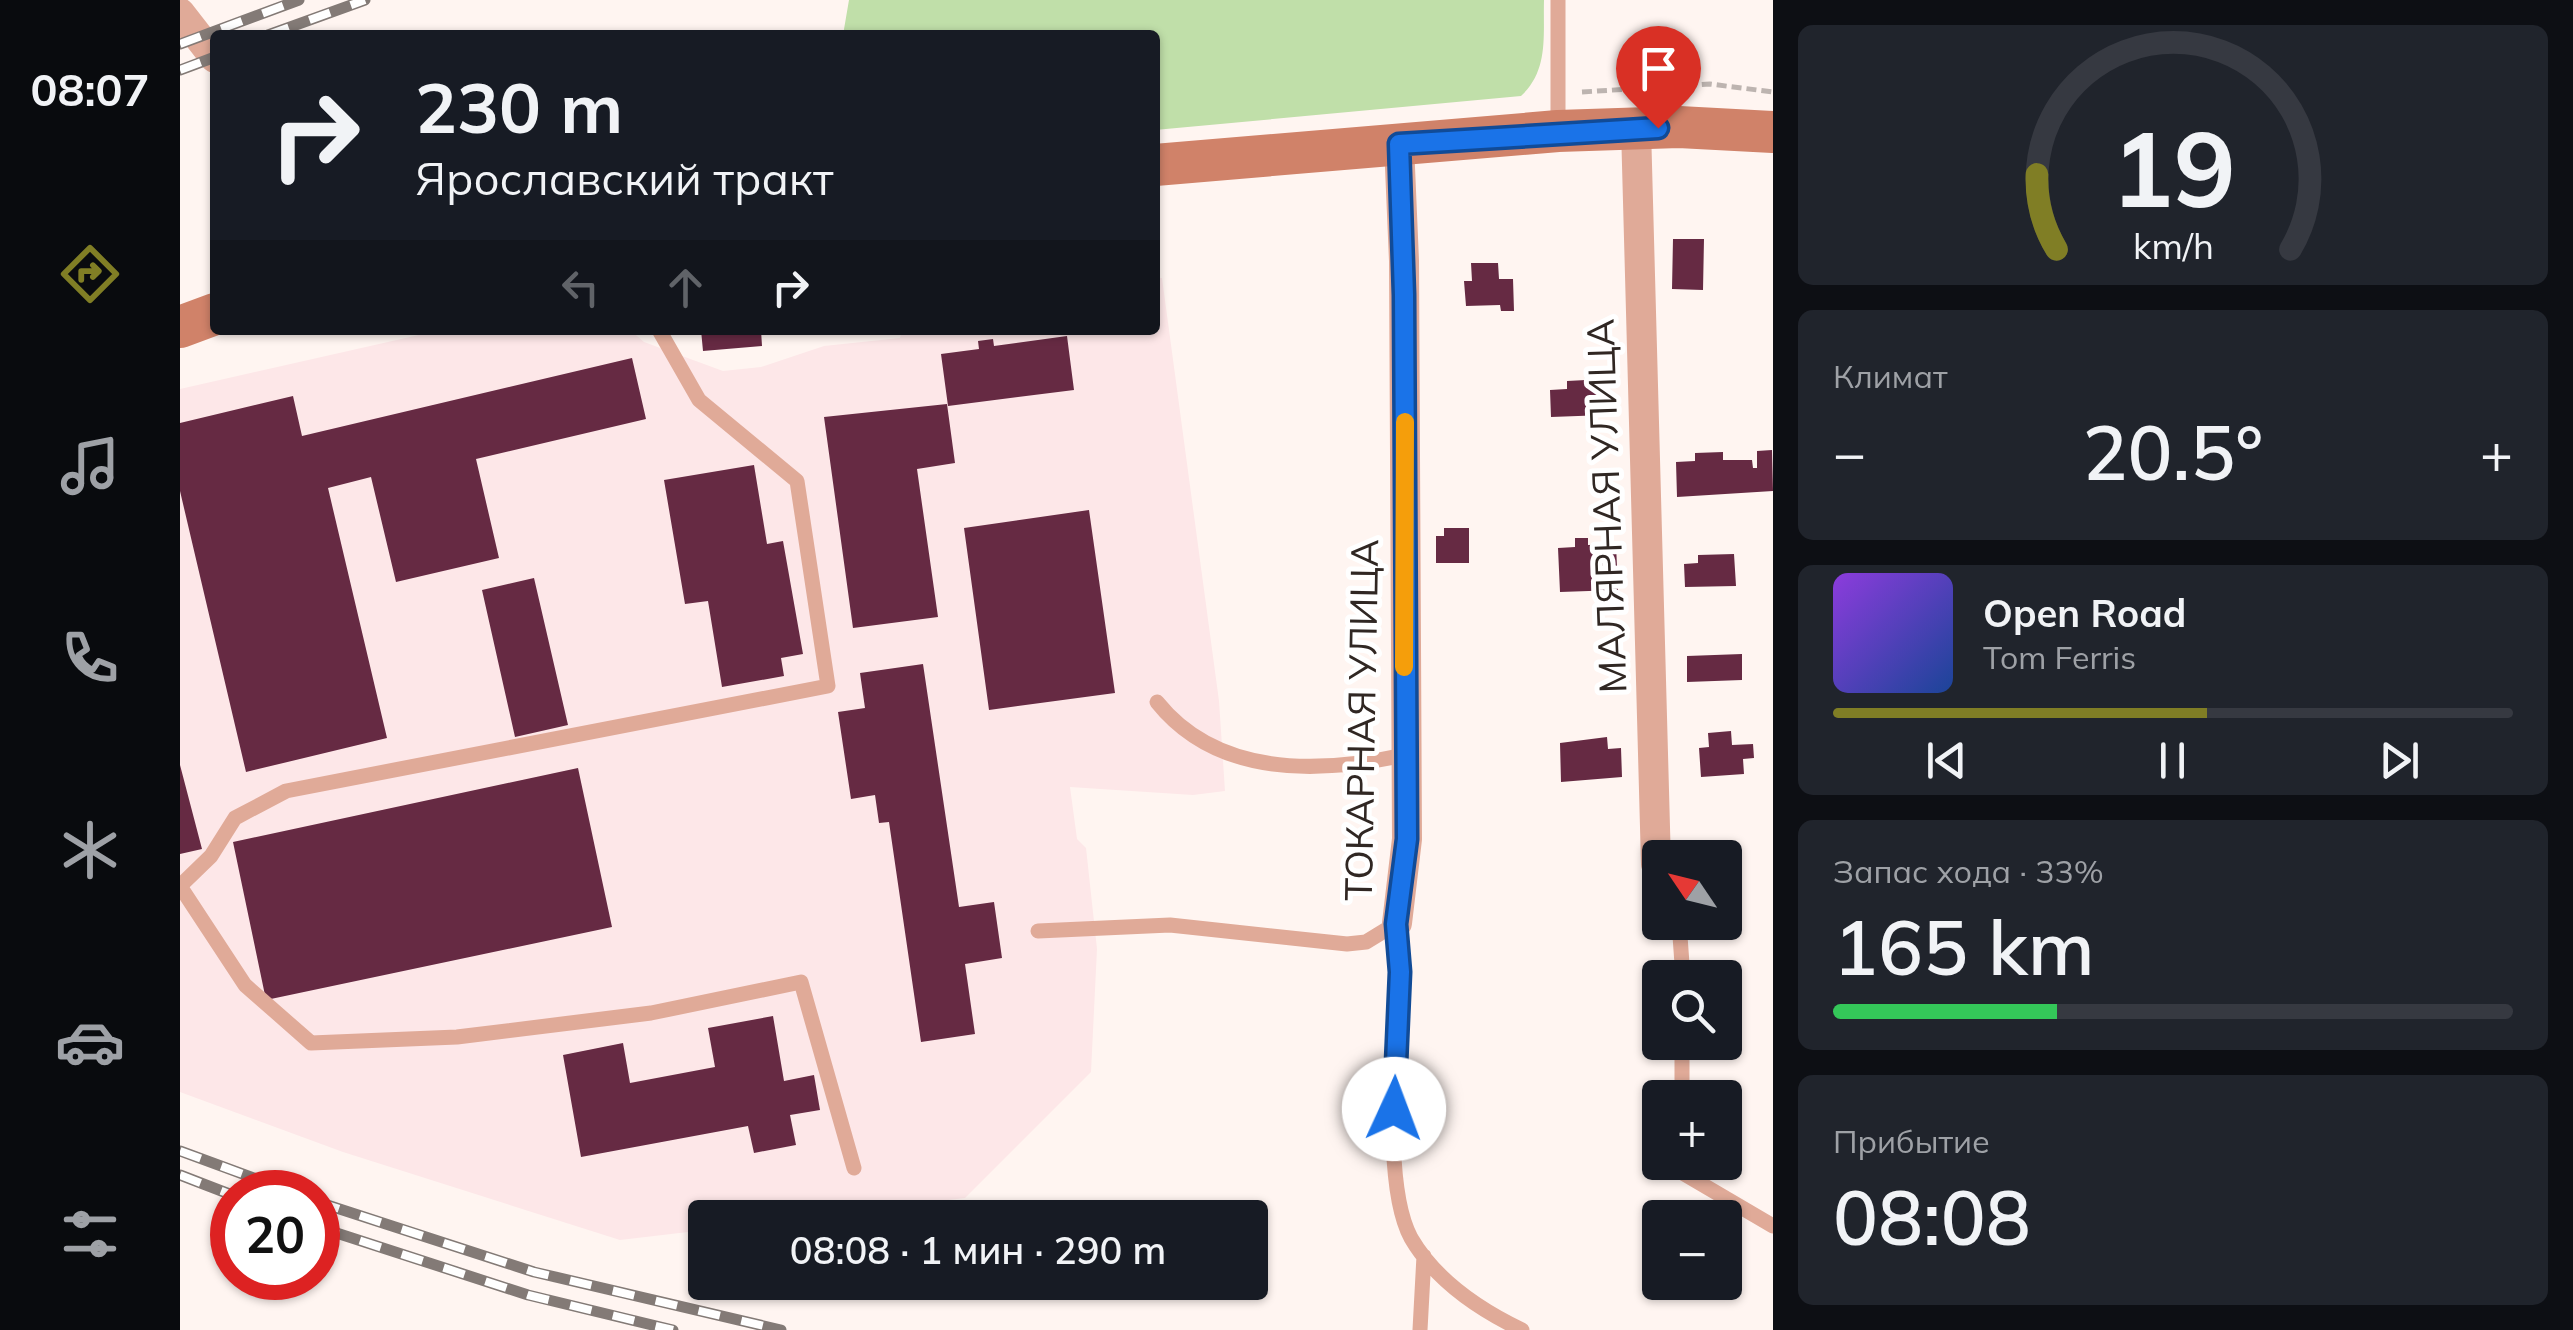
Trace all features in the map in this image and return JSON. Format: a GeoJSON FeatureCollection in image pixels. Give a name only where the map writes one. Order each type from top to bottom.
{"type":"FeatureCollection","features":[{"type":"Feature","properties":{"kind":"street"},"geometry":{"type":"LineString","coordinates":[[180,14],[210,52]]}},
{"type":"Feature","properties":{"kind":"street"},"geometry":{"type":"LineString","coordinates":[[1160,166],[1399,144],[1558,112],[1636,128],[1773,132]]}},
{"type":"Feature","properties":{"kind":"street","name":"МАЛЯРНАЯ УЛИЦА"},"geometry":{"type":"LineString","coordinates":[[1636,128],[1657,840]]}},
{"type":"Feature","properties":{"kind":"street","name":"ТОКАРНАЯ УЛИЦА"},"geometry":{"type":"LineString","coordinates":[[1396,924],[1407,839],[1404,295],[1399,144]]}},
{"type":"Feature","properties":{"kind":"street"},"geometry":{"type":"LineString","coordinates":[[180,326],[210,316]]}},
{"type":"Feature","properties":{"kind":"lane"},"geometry":{"type":"LineString","coordinates":[[1558,0],[1558,112]]}},
{"type":"Feature","properties":{"kind":"lane"},"geometry":{"type":"LineString","coordinates":[[662,335],[699,400],[797,481],[828,686],[286,791],[235,818],[211,856],[180,886],[245,985],[311,1043],[457,1038],[651,1013],[802,982],[854,1168]]}},
{"type":"Feature","properties":{"kind":"lane"},"geometry":{"type":"LineString","coordinates":[[1158,702],[1177,727],[1222,754],[1297,766],[1344,768],[1404,755]]}},
{"type":"Feature","properties":{"kind":"lane"},"geometry":{"type":"LineString","coordinates":[[1038,930],[1170,925],[1347,944],[1366,942],[1396,924]]}},
{"type":"Feature","properties":{"kind":"lane","name":"ТОКАРНАЯ УЛИЦА"},"geometry":{"type":"LineString","coordinates":[[1396,924],[1396,1189],[1410,1235],[1447,1284],[1522,1330]]}},
{"type":"Feature","properties":{"kind":"lane"},"geometry":{"type":"LineString","coordinates":[[1695,1180],[1773,1226]]}},
{"type":"Feature","properties":{"kind":"lane"},"geometry":{"type":"LineString","coordinates":[[1420,1330],[1424,1256]]}},
{"type":"Feature","properties":{"kind":"path"},"geometry":{"type":"LineString","coordinates":[[1558,112],[1710,84],[1773,92]]}},
{"type":"Feature","properties":{"kind":"shaded area"},"geometry":{"type":"Polygon","coordinates":[[[1162,278],[1219,701],[1225,791],[1193,795],[1070,787],[1077,839],[1086,848],[1097,949],[1091,1072],[965,1198],[688,1200],[688,1232],[620,1240],[343,1152],[180,1092],[180,389],[419,335],[636,335],[644,342],[723,371],[761,367],[824,346],[901,335],[1160,335],[1162,278]]]}},
{"type":"Feature","properties":{"kind":"green space"},"geometry":{"type":"Polygon","coordinates":[[[849,0],[1544,0],[1540,64],[1521,96],[1160,130],[1160,30],[844,30],[849,0]]]}},
{"type":"Feature","properties":{"kind":"building"},"geometry":{"type":"Polygon","coordinates":[[[1673,239],[1704,239],[1703,290],[1672,289],[1673,239]]]}},
{"type":"Feature","properties":{"kind":"building"},"geometry":{"type":"Polygon","coordinates":[[[1471,263],[1498,263],[1499,279],[1513,279],[1514,311],[1501,311],[1500,305],[1466,306],[1464,281],[1472,281],[1471,263]]]}},
{"type":"Feature","properties":{"kind":"building"},"geometry":{"type":"Polygon","coordinates":[[[701,335],[761,335],[762,346],[703,351],[701,335]]]}},
{"type":"Feature","properties":{"kind":"building"},"geometry":{"type":"Polygon","coordinates":[[[1067,336],[1074,390],[948,406],[941,354],[979,349],[978,341],[993,339],[994,346],[1067,336]]]}},
{"type":"Feature","properties":{"kind":"building"},"geometry":{"type":"Polygon","coordinates":[[[632,358],[646,419],[476,459],[499,558],[396,582],[371,477],[328,488],[387,738],[246,772],[180,491],[180,423],[293,396],[302,436],[632,358]]]}},
{"type":"Feature","properties":{"kind":"building"},"geometry":{"type":"Polygon","coordinates":[[[1586,380],[1586,388],[1604,388],[1605,415],[1551,417],[1550,390],[1567,389],[1567,381],[1586,380]]]}},
{"type":"Feature","properties":{"kind":"building"},"geometry":{"type":"Polygon","coordinates":[[[947,404],[955,463],[917,469],[938,617],[853,628],[824,417],[947,404]]]}},
{"type":"Feature","properties":{"kind":"building"},"geometry":{"type":"Polygon","coordinates":[[[1772,450],[1773,491],[1677,497],[1676,462],[1695,461],[1695,453],[1723,452],[1723,460],[1752,460],[1753,468],[1757,468],[1757,451],[1772,450]]]}},
{"type":"Feature","properties":{"kind":"building"},"geometry":{"type":"Polygon","coordinates":[[[754,465],[767,544],[783,541],[803,654],[781,658],[784,676],[722,687],[708,601],[685,604],[664,480],[754,465]]]}},
{"type":"Feature","properties":{"kind":"building"},"geometry":{"type":"Polygon","coordinates":[[[1089,510],[1115,693],[989,710],[964,528],[1089,510]]]}},
{"type":"Feature","properties":{"kind":"building"},"geometry":{"type":"Polygon","coordinates":[[[1444,528],[1469,528],[1469,563],[1436,563],[1436,536],[1444,536],[1444,528]]]}},
{"type":"Feature","properties":{"kind":"building"},"geometry":{"type":"Polygon","coordinates":[[[1575,538],[1588,538],[1588,545],[1616,544],[1618,590],[1560,592],[1558,548],[1575,547],[1575,538]]]}},
{"type":"Feature","properties":{"kind":"building"},"geometry":{"type":"Polygon","coordinates":[[[1734,554],[1736,586],[1685,587],[1684,564],[1698,563],[1698,555],[1734,554]]]}},
{"type":"Feature","properties":{"kind":"building"},"geometry":{"type":"Polygon","coordinates":[[[534,578],[568,725],[515,737],[482,590],[534,578]]]}},
{"type":"Feature","properties":{"kind":"building"},"geometry":{"type":"Polygon","coordinates":[[[1742,654],[1742,680],[1687,682],[1687,656],[1742,654]]]}},
{"type":"Feature","properties":{"kind":"building"},"geometry":{"type":"Polygon","coordinates":[[[923,664],[959,907],[994,902],[1002,958],[965,964],[975,1034],[921,1042],[889,822],[879,823],[875,795],[851,799],[838,712],[865,708],[860,673],[923,664]]]}},
{"type":"Feature","properties":{"kind":"building"},"geometry":{"type":"Polygon","coordinates":[[[1731,731],[1732,745],[1753,744],[1754,758],[1743,759],[1744,774],[1701,777],[1699,748],[1709,747],[1708,733],[1731,731]]]}},
{"type":"Feature","properties":{"kind":"building"},"geometry":{"type":"Polygon","coordinates":[[[1607,737],[1608,749],[1621,748],[1622,777],[1561,782],[1560,743],[1607,737]]]}},
{"type":"Feature","properties":{"kind":"building"},"geometry":{"type":"Polygon","coordinates":[[[180,765],[202,849],[180,854],[180,765]]]}},
{"type":"Feature","properties":{"kind":"building"},"geometry":{"type":"Polygon","coordinates":[[[578,768],[612,927],[266,1000],[233,842],[578,768]]]}},
{"type":"Feature","properties":{"kind":"building"},"geometry":{"type":"Polygon","coordinates":[[[773,1016],[784,1081],[814,1075],[820,1110],[790,1115],[796,1145],[754,1153],[748,1126],[581,1157],[563,1055],[623,1043],[630,1083],[715,1067],[708,1028],[773,1016]]]}},
{"type":"Feature","properties":{"kind":"railway"},"geometry":{"type":"LineString","coordinates":[[218,30],[299,0]]}},
{"type":"Feature","properties":{"kind":"railway"},"geometry":{"type":"LineString","coordinates":[[282,30],[365,0]]}},
{"type":"Feature","properties":{"kind":"railway"},"geometry":{"type":"LineString","coordinates":[[180,44],[210,33]]}},
{"type":"Feature","properties":{"kind":"railway"},"geometry":{"type":"LineString","coordinates":[[180,70],[210,59]]}},
{"type":"Feature","properties":{"kind":"railway"},"geometry":{"type":"LineString","coordinates":[[180,1151],[232,1170]]}},
{"type":"Feature","properties":{"kind":"railway"},"geometry":{"type":"LineString","coordinates":[[180,1175],[210,1187]]}},
{"type":"Feature","properties":{"kind":"railway"},"geometry":{"type":"LineString","coordinates":[[340,1209],[534,1272],[781,1330]]}},
{"type":"Feature","properties":{"kind":"railway"},"geometry":{"type":"LineString","coordinates":[[340,1234],[528,1295],[673,1330]]}},
{"type":"Feature","properties":{"kind":"slow traffic"},"geometry":{"type":"LineString","coordinates":[[1404,667],[1405,422]]}},
{"type":"Feature","properties":{"kind":"route"},"geometry":{"type":"LineString","coordinates":[[1394,1109],[1400,972],[1396,924],[1407,839],[1404,295],[1399,144],[1558,131],[1658,128]]}}]}
